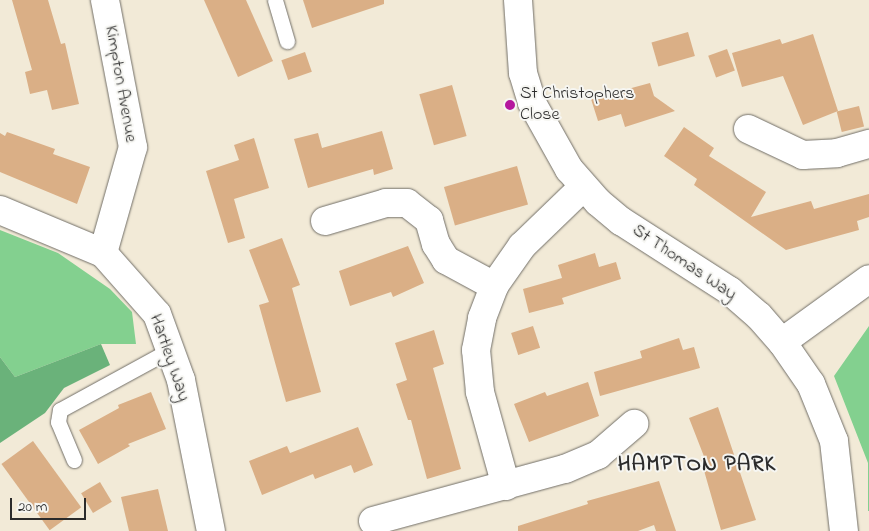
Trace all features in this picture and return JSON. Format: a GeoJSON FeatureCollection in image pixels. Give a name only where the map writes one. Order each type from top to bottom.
{"type":"FeatureCollection","features":[{"type":"Feature","properties":{"kind":"street","name":"Kimpton Avenue"},"geometry":{"type":"LineString","coordinates":[[103,253],[133,147],[105,0]]}},
{"type":"Feature","properties":{"kind":"street","name":"St Thomas Way"},"geometry":{"type":"LineString","coordinates":[[518,0],[523,73],[532,104],[554,148],[583,188],[621,221],[730,291],[782,342],[811,384],[830,424],[838,460],[844,531]]}},
{"type":"Feature","properties":{"kind":"street"},"geometry":{"type":"LineString","coordinates":[[748,129],[802,155],[838,153],[869,144]]}},
{"type":"Feature","properties":{"kind":"street"},"geometry":{"type":"LineString","coordinates":[[506,486],[476,368],[482,318],[494,286],[522,246],[583,188]]}},
{"type":"Feature","properties":{"kind":"street"},"geometry":{"type":"LineString","coordinates":[[325,221],[386,203],[407,203],[429,220],[436,244],[446,260],[494,286]]}},
{"type":"Feature","properties":{"kind":"street","name":"Hartley Way"},"geometry":{"type":"LineString","coordinates":[[0,210],[103,253],[157,314],[181,380],[211,531]]}},
{"type":"Feature","properties":{"kind":"street"},"geometry":{"type":"LineString","coordinates":[[782,342],[869,279]]}},
{"type":"Feature","properties":{"kind":"street"},"geometry":{"type":"LineString","coordinates":[[373,521],[506,486],[583,462],[604,451],[634,424]]}},
{"type":"Feature","properties":{"kind":"lane"},"geometry":{"type":"LineString","coordinates":[[275,0],[287,41]]}},
{"type":"Feature","properties":{"kind":"lane"},"geometry":{"type":"LineString","coordinates":[[74,460],[58,422],[60,410],[170,350]]}},
{"type":"Feature","properties":{"kind":"green space"},"geometry":{"type":"Polygon","coordinates":[[[0,230],[58,253],[110,289],[132,312],[136,344],[101,344],[15,377],[0,357],[0,230]]]}},
{"type":"Feature","properties":{"kind":"green space"},"geometry":{"type":"Polygon","coordinates":[[[869,326],[868,511],[868,463],[834,376],[869,326]]]}},
{"type":"Feature","properties":{"kind":"green space"},"geometry":{"type":"Polygon","coordinates":[[[101,344],[110,365],[64,388],[45,413],[0,443],[0,357],[15,377],[101,344]]]}},
{"type":"Feature","properties":{"kind":"building"},"geometry":{"type":"Polygon","coordinates":[[[12,0],[48,0],[61,44],[65,43],[79,104],[52,110],[47,90],[30,94],[25,72],[32,70],[12,0]]]}},
{"type":"Feature","properties":{"kind":"building"},"geometry":{"type":"Polygon","coordinates":[[[204,0],[246,0],[273,61],[238,77],[204,0]]]}},
{"type":"Feature","properties":{"kind":"building"},"geometry":{"type":"Polygon","coordinates":[[[303,0],[384,0],[384,4],[312,28],[303,0]]]}},
{"type":"Feature","properties":{"kind":"building"},"geometry":{"type":"Polygon","coordinates":[[[688,32],[695,56],[658,67],[651,42],[688,32]]]}},
{"type":"Feature","properties":{"kind":"building"},"geometry":{"type":"Polygon","coordinates":[[[813,34],[838,111],[803,125],[783,76],[742,87],[732,53],[780,39],[782,44],[813,34]]]}},
{"type":"Feature","properties":{"kind":"building"},"geometry":{"type":"Polygon","coordinates":[[[727,49],[735,71],[716,77],[708,56],[727,49]]]}},
{"type":"Feature","properties":{"kind":"building"},"geometry":{"type":"Polygon","coordinates":[[[305,52],[312,72],[288,80],[281,60],[305,52]]]}},
{"type":"Feature","properties":{"kind":"building"},"geometry":{"type":"Polygon","coordinates":[[[650,83],[654,96],[675,111],[625,127],[621,114],[598,121],[591,99],[650,83]]]}},
{"type":"Feature","properties":{"kind":"building"},"geometry":{"type":"Polygon","coordinates":[[[452,85],[467,136],[434,145],[419,94],[452,85]]]}},
{"type":"Feature","properties":{"kind":"building"},"geometry":{"type":"Polygon","coordinates":[[[859,106],[864,126],[842,132],[837,112],[859,106]]]}},
{"type":"Feature","properties":{"kind":"building"},"geometry":{"type":"Polygon","coordinates":[[[684,127],[714,148],[709,156],[766,192],[751,217],[811,201],[814,209],[869,194],[869,217],[857,221],[859,230],[786,250],[694,185],[697,179],[664,156],[684,127]]]}},
{"type":"Feature","properties":{"kind":"building"},"geometry":{"type":"Polygon","coordinates":[[[382,131],[393,169],[374,175],[373,169],[308,188],[294,139],[318,133],[322,148],[382,131]]]}},
{"type":"Feature","properties":{"kind":"building"},"geometry":{"type":"Polygon","coordinates":[[[7,132],[55,149],[53,154],[90,167],[77,204],[0,172],[0,133],[5,136],[7,132]]]}},
{"type":"Feature","properties":{"kind":"building"},"geometry":{"type":"Polygon","coordinates":[[[254,138],[269,188],[234,199],[245,238],[228,243],[206,171],[239,160],[234,145],[254,138]]]}},
{"type":"Feature","properties":{"kind":"building"},"geometry":{"type":"Polygon","coordinates":[[[517,166],[528,204],[455,225],[444,187],[517,166]]]}},
{"type":"Feature","properties":{"kind":"building"},"geometry":{"type":"Polygon","coordinates":[[[282,238],[300,285],[292,288],[321,392],[286,402],[259,305],[269,302],[249,250],[282,238]]]}},
{"type":"Feature","properties":{"kind":"building"},"geometry":{"type":"Polygon","coordinates":[[[408,246],[424,283],[393,297],[391,292],[350,306],[339,271],[408,246]]]}},
{"type":"Feature","properties":{"kind":"building"},"geometry":{"type":"Polygon","coordinates":[[[595,253],[599,267],[616,262],[621,279],[562,298],[564,304],[529,313],[523,289],[562,278],[558,265],[595,253]]]}},
{"type":"Feature","properties":{"kind":"building"},"geometry":{"type":"Polygon","coordinates":[[[533,326],[540,348],[518,355],[511,333],[533,326]]]}},
{"type":"Feature","properties":{"kind":"building"},"geometry":{"type":"Polygon","coordinates":[[[434,330],[444,364],[433,368],[461,469],[427,479],[411,420],[408,420],[396,384],[407,380],[395,343],[434,330]]]}},
{"type":"Feature","properties":{"kind":"building"},"geometry":{"type":"Polygon","coordinates":[[[679,338],[683,350],[694,347],[700,368],[600,396],[594,372],[642,358],[640,351],[679,338]]]}},
{"type":"Feature","properties":{"kind":"building"},"geometry":{"type":"Polygon","coordinates":[[[588,382],[599,416],[529,442],[514,404],[545,392],[547,396],[588,382]]]}},
{"type":"Feature","properties":{"kind":"building"},"geometry":{"type":"Polygon","coordinates":[[[151,392],[166,429],[128,444],[130,446],[98,464],[79,430],[119,408],[118,405],[151,392]]]}},
{"type":"Feature","properties":{"kind":"building"},"geometry":{"type":"Polygon","coordinates":[[[718,407],[756,520],[721,530],[701,460],[705,459],[689,418],[718,407]]]}},
{"type":"Feature","properties":{"kind":"building"},"geometry":{"type":"Polygon","coordinates":[[[358,427],[373,465],[354,473],[351,465],[315,479],[313,474],[262,495],[249,461],[287,446],[290,453],[358,427]]]}},
{"type":"Feature","properties":{"kind":"building"},"geometry":{"type":"Polygon","coordinates":[[[33,441],[81,507],[50,530],[1,464],[33,441]]]}},
{"type":"Feature","properties":{"kind":"building"},"geometry":{"type":"Polygon","coordinates":[[[659,481],[676,531],[656,531],[654,525],[638,531],[518,531],[518,526],[588,504],[587,501],[659,481]]]}},
{"type":"Feature","properties":{"kind":"building"},"geometry":{"type":"Polygon","coordinates":[[[100,482],[112,502],[93,513],[81,493],[100,482]]]}},
{"type":"Feature","properties":{"kind":"building"},"geometry":{"type":"Polygon","coordinates":[[[158,489],[168,531],[129,531],[121,497],[158,489]]]}},
{"type":"Feature","properties":{"kind":"place","name":"St Christophers Close"},"geometry":{"type":"Point","coordinates":[510,105]}},
{"type":"Feature","properties":{"kind":"district","name":"HAMPTON PARK"},"geometry":{"type":"Point","coordinates":[697,466]}}]}
